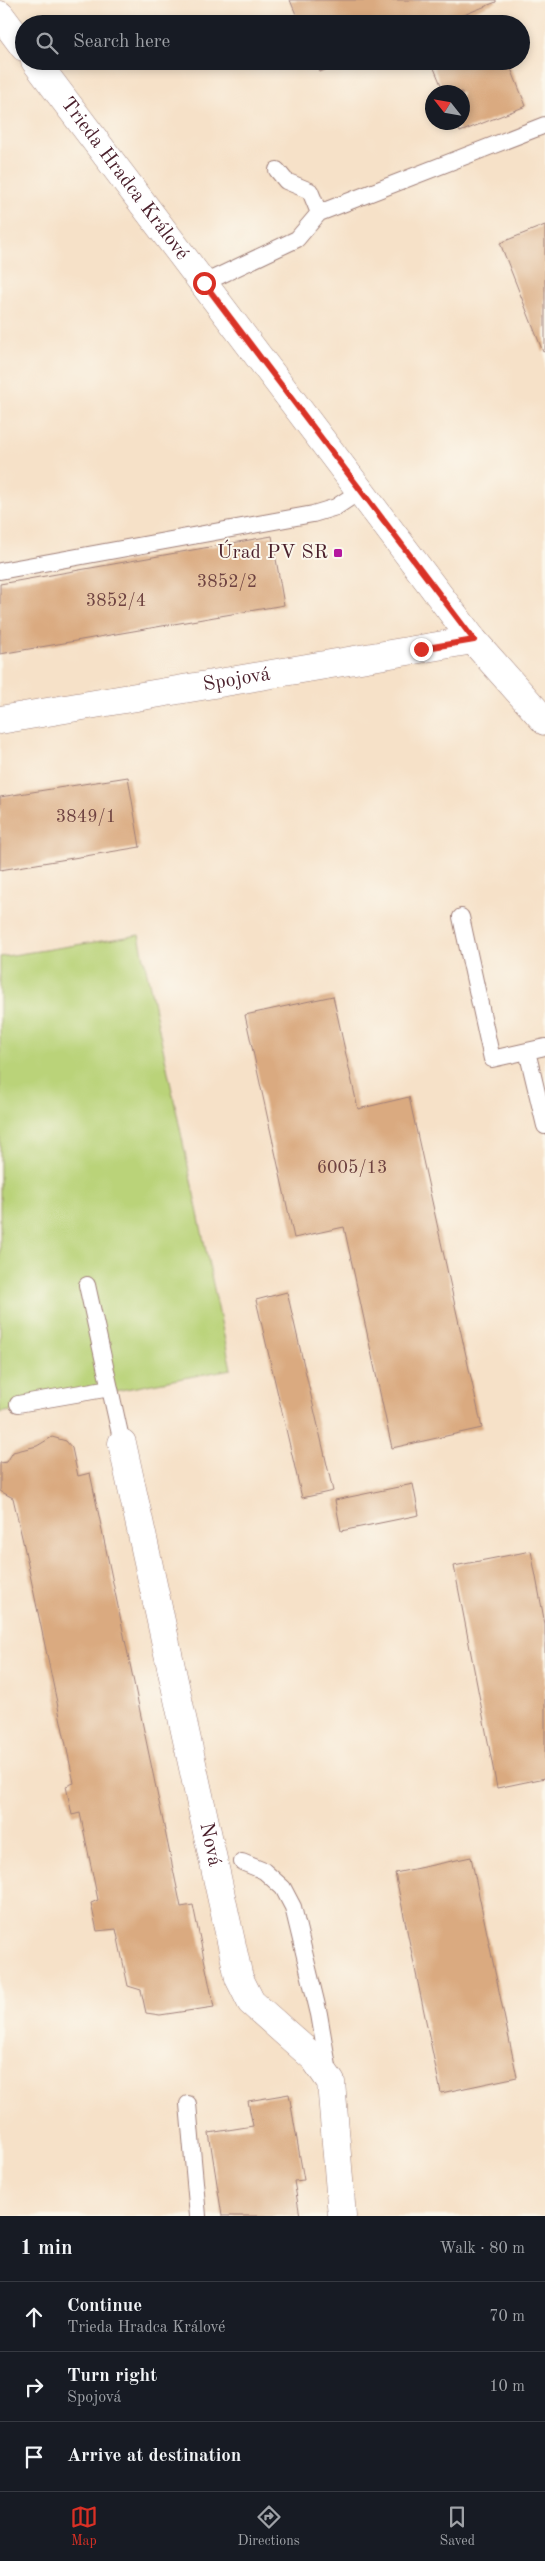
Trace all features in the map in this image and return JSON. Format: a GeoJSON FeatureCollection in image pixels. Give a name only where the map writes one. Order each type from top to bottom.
{"type":"FeatureCollection","features":[{"type":"Feature","properties":{"kind":"street"},"geometry":{"type":"LineString","coordinates":[[0,16],[15,35]]}},
{"type":"Feature","properties":{"kind":"street","name":"Trieda Hradca Králové"},"geometry":{"type":"LineString","coordinates":[[42,70],[474,640],[545,721]]}},
{"type":"Feature","properties":{"kind":"street","name":"Spojová"},"geometry":{"type":"LineString","coordinates":[[0,720],[474,640]]}},
{"type":"Feature","properties":{"kind":"street","name":"Nová"},"geometry":{"type":"LineString","coordinates":[[122,1443],[239,1978],[251,2002],[314,2058],[331,2082]]}},
{"type":"Feature","properties":{"kind":"street"},"geometry":{"type":"LineString","coordinates":[[331,2082],[342,2216]]}},
{"type":"Feature","properties":{"kind":"lane"},"geometry":{"type":"LineString","coordinates":[[204,283],[297,239],[319,213],[545,125]]}},
{"type":"Feature","properties":{"kind":"lane"},"geometry":{"type":"LineString","coordinates":[[277,170],[286,181],[310,192],[319,213]]}},
{"type":"Feature","properties":{"kind":"lane"},"geometry":{"type":"LineString","coordinates":[[0,571],[313,514],[336,507],[360,491]]}},
{"type":"Feature","properties":{"kind":"lane"},"geometry":{"type":"LineString","coordinates":[[461,917],[492,1059],[545,1047]]}},
{"type":"Feature","properties":{"kind":"lane"},"geometry":{"type":"LineString","coordinates":[[527,1051],[545,1126]]}},
{"type":"Feature","properties":{"kind":"lane"},"geometry":{"type":"LineString","coordinates":[[87,1285],[122,1443]]}},
{"type":"Feature","properties":{"kind":"lane"},"geometry":{"type":"LineString","coordinates":[[18,1404],[110,1388]]}},
{"type":"Feature","properties":{"kind":"lane"},"geometry":{"type":"LineString","coordinates":[[242,1862],[264,1871],[283,1888],[293,1907],[319,2014],[331,2082]]}},
{"type":"Feature","properties":{"kind":"lane"},"geometry":{"type":"LineString","coordinates":[[188,2104],[198,2216]]}},
{"type":"Feature","properties":{"kind":"green space"},"geometry":{"type":"Polygon","coordinates":[[[139,935],[231,1369],[0,1413],[0,957],[139,935]]]}},
{"type":"Feature","properties":{"kind":"building"},"geometry":{"type":"Polygon","coordinates":[[[290,0],[496,0],[496,2],[464,15],[296,15],[290,0]]]}},
{"type":"Feature","properties":{"kind":"building"},"geometry":{"type":"Polygon","coordinates":[[[435,70],[512,70],[526,106],[470,128],[470,85],[441,85],[435,70]]]}},
{"type":"Feature","properties":{"kind":"building"},"geometry":{"type":"Polygon","coordinates":[[[545,225],[545,351],[543,352],[500,243],[545,225]]]}},
{"type":"Feature","properties":{"kind":"building"},"geometry":{"type":"Polygon","coordinates":[[[272,536],[284,605],[0,654],[0,584],[272,536]]]}},
{"type":"Feature","properties":{"kind":"building"},"geometry":{"type":"Polygon","coordinates":[[[128,777],[140,847],[0,870],[0,797],[128,777]]]}},
{"type":"Feature","properties":{"kind":"building"},"geometry":{"type":"Polygon","coordinates":[[[333,996],[358,1109],[409,1097],[482,1428],[392,1448],[344,1227],[294,1238],[245,1015],[333,996]]]}},
{"type":"Feature","properties":{"kind":"building"},"geometry":{"type":"Polygon","coordinates":[[[287,1292],[333,1491],[302,1498],[256,1300],[287,1292]]]}},
{"type":"Feature","properties":{"kind":"building"},"geometry":{"type":"Polygon","coordinates":[[[52,1437],[66,1441],[72,1448],[78,1476],[90,1473],[181,1907],[193,1905],[214,2007],[160,2015],[146,2013],[141,1990],[128,1986],[116,1929],[97,1931],[91,1903],[98,1900],[80,1813],[72,1815],[66,1786],[74,1783],[24,1546],[13,1498],[0,1491],[0,1463],[7,1462],[13,1452],[37,1446],[52,1437]]]}},
{"type":"Feature","properties":{"kind":"building"},"geometry":{"type":"Polygon","coordinates":[[[413,1484],[419,1515],[341,1531],[335,1500],[413,1484]]]}},
{"type":"Feature","properties":{"kind":"building"},"geometry":{"type":"Polygon","coordinates":[[[531,1551],[545,1624],[545,1778],[497,1788],[454,1566],[531,1551]]]}},
{"type":"Feature","properties":{"kind":"building"},"geometry":{"type":"Polygon","coordinates":[[[471,1857],[517,2077],[441,2093],[395,1873],[471,1857]]]}},
{"type":"Feature","properties":{"kind":"building"},"geometry":{"type":"Polygon","coordinates":[[[289,2094],[304,2180],[294,2181],[300,2216],[222,2216],[209,2133],[253,2126],[248,2101],[289,2094]]]}},
{"type":"Feature","properties":{"kind":"place","name":"Úrad PV SR"},"geometry":{"type":"Point","coordinates":[338,553]}},
{"type":"Feature","properties":{"kind":"route"},"geometry":{"type":"LineString","coordinates":[[204,283],[474,640],[421,649]]}}]}
